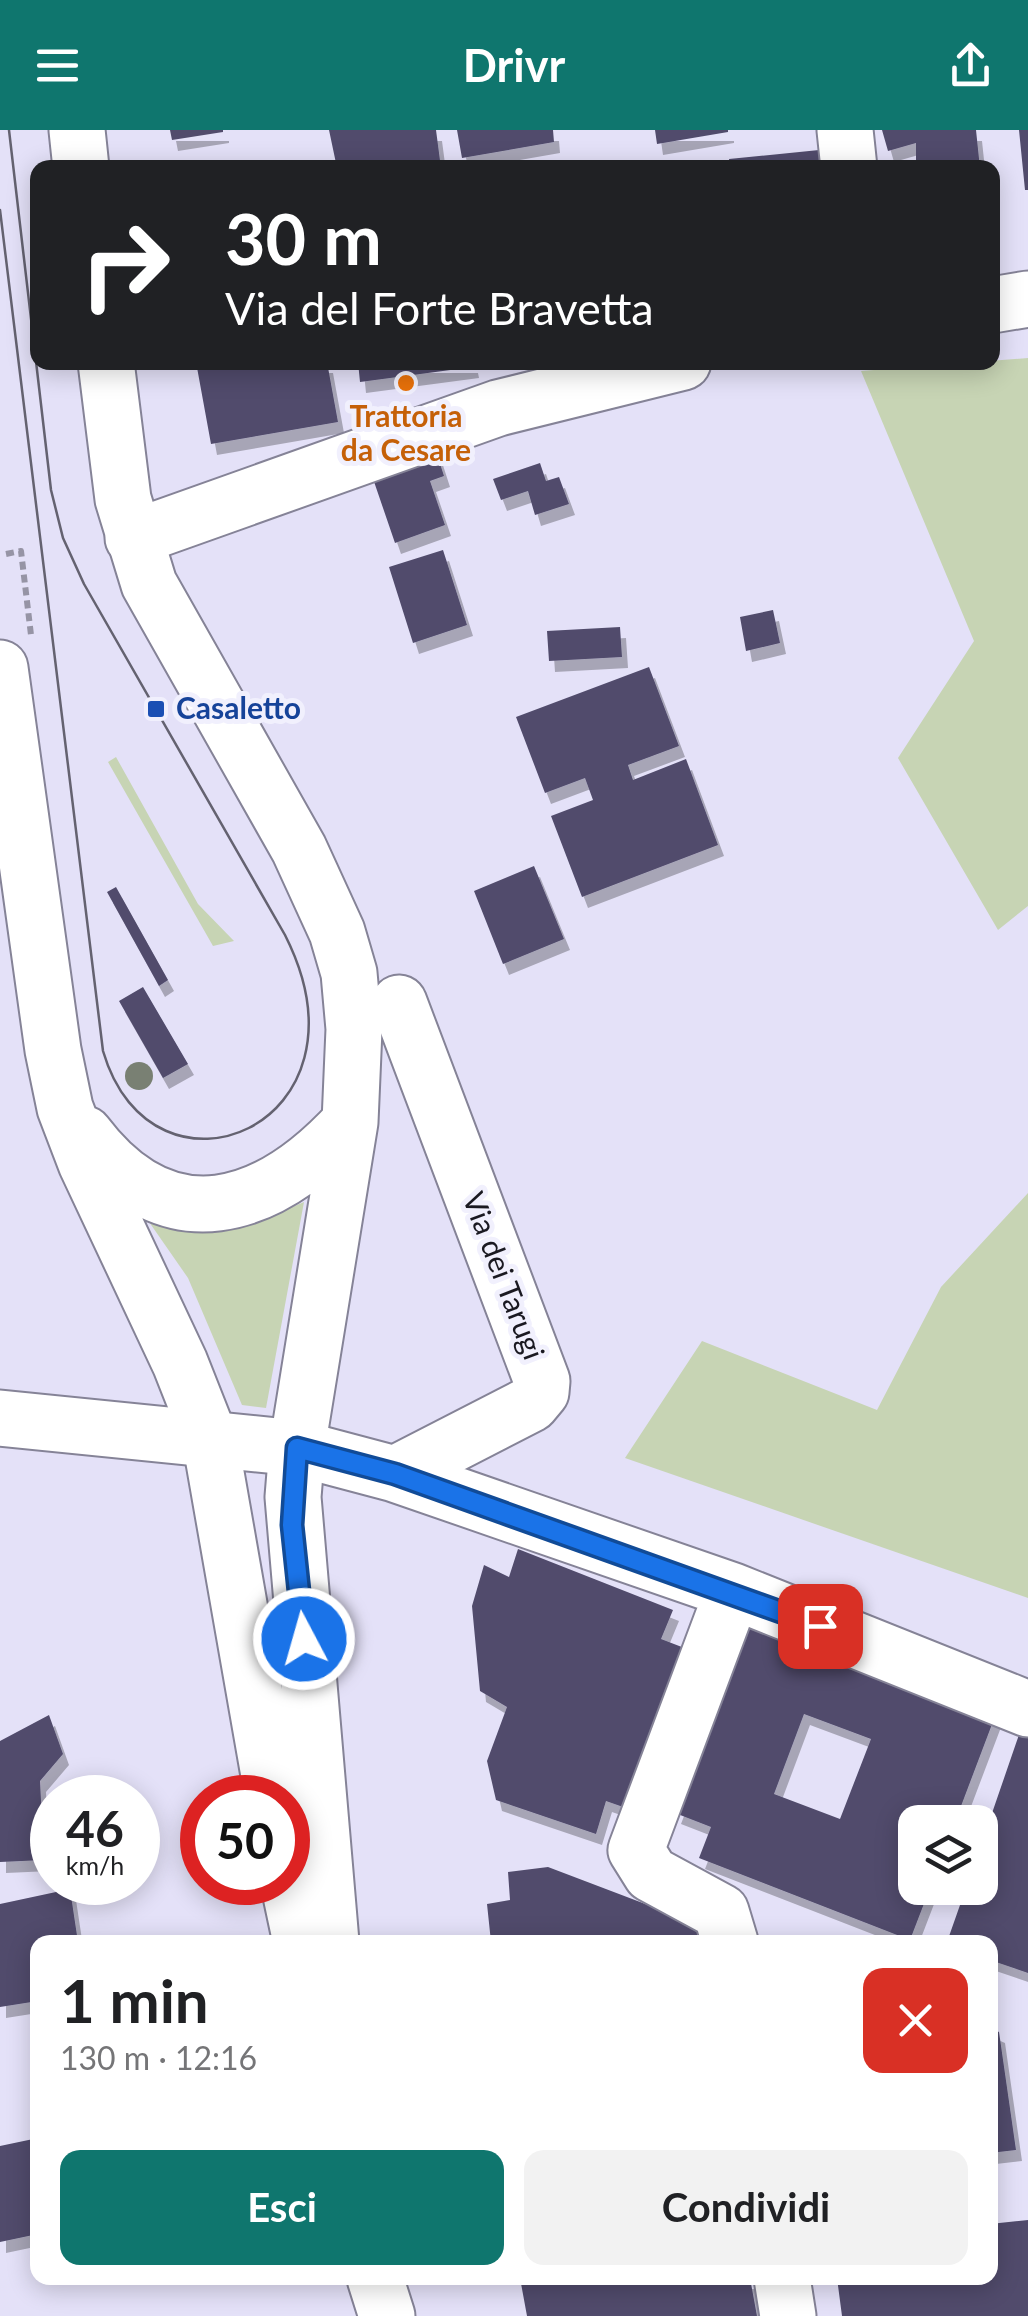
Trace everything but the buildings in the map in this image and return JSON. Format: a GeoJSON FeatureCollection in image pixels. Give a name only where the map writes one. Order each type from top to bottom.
{"type":"FeatureCollection","features":[{"type":"Feature","properties":{"kind":"main road"},"geometry":{"type":"LineString","coordinates":[[77,130],[80,160]]}},
{"type":"Feature","properties":{"kind":"main road"},"geometry":{"type":"LineString","coordinates":[[845,130],[848,160]]}},
{"type":"Feature","properties":{"kind":"main road"},"geometry":{"type":"LineString","coordinates":[[1000,304],[1028,299]]}},
{"type":"Feature","properties":{"kind":"main road"},"geometry":{"type":"LineString","coordinates":[[107,370],[123,499],[133,538],[164,613],[300,849],[338,932],[353,1010],[350,1122],[297,1448],[292,1525],[331,1935]]}},
{"type":"Feature","properties":{"kind":"main road"},"geometry":{"type":"LineString","coordinates":[[133,538],[498,408],[651,370]]}},
{"type":"Feature","properties":{"kind":"main road"},"geometry":{"type":"LineString","coordinates":[[16,654],[53,1050],[65,1108],[210,1440],[269,1775]]}},
{"type":"Feature","properties":{"kind":"main road","name":"Via dei Tarugi"},"geometry":{"type":"LineString","coordinates":[[395,1474],[531,1404],[538,1397],[542,1382],[399,1003]]}},
{"type":"Feature","properties":{"kind":"main road"},"geometry":{"type":"LineString","coordinates":[[65,1108],[120,1174],[164,1198],[188,1202],[233,1200],[268,1190],[302,1170],[350,1122]]}},
{"type":"Feature","properties":{"kind":"main road"},"geometry":{"type":"LineString","coordinates":[[0,1418],[297,1448],[395,1474],[734,1591],[1028,1709]]}},
{"type":"Feature","properties":{"kind":"main road"},"geometry":{"type":"LineString","coordinates":[[729,1935],[728,1922],[720,1912],[651,1874],[636,1850],[734,1591]]}},
{"type":"Feature","properties":{"kind":"main road"},"geometry":{"type":"LineString","coordinates":[[293,1905],[300,1935]]}},
{"type":"Feature","properties":{"kind":"main road"},"geometry":{"type":"LineString","coordinates":[[377,2285],[387,2316]]}},
{"type":"Feature","properties":{"kind":"main road"},"geometry":{"type":"LineString","coordinates":[[783,2285],[788,2316]]}},
{"type":"Feature","properties":{"kind":"path"},"geometry":{"type":"LineString","coordinates":[[6,554],[21,552],[16,654]]}},
{"type":"Feature","properties":{"kind":"green space"},"geometry":{"type":"Polygon","coordinates":[[[1028,358],[1028,906],[998,930],[898,758],[974,641],[861,371],[1000,370],[1000,360],[1028,358]]]}},
{"type":"Feature","properties":{"kind":"green space"},"geometry":{"type":"Polygon","coordinates":[[[116,757],[198,904],[234,941],[213,946],[108,762],[116,757]]]}},
{"type":"Feature","properties":{"kind":"green space"},"geometry":{"type":"Polygon","coordinates":[[[1028,1193],[1028,1598],[625,1458],[702,1341],[877,1410],[941,1287],[1028,1193]]]}},
{"type":"Feature","properties":{"kind":"green space"},"geometry":{"type":"Polygon","coordinates":[[[304,1202],[266,1408],[242,1405],[188,1278],[147,1219],[264,1219],[304,1202]]]}},
{"type":"Feature","properties":{"kind":"tram line"},"geometry":{"type":"LineString","coordinates":[[9,130],[30,310]]}},
{"type":"Feature","properties":{"kind":"tram line"},"geometry":{"type":"LineString","coordinates":[[0,210],[103,1051],[129,1102],[166,1131],[208,1139],[249,1128],[283,1100],[304,1058],[307,1002],[285,935],[84,584],[63,538],[51,490],[37,370]]}},
{"type":"Feature","properties":{"kind":"place","name":"Trattoria da Cesare"},"geometry":{"type":"Point","coordinates":[406,383]}},
{"type":"Feature","properties":{"kind":"place","name":"Casaletto"},"geometry":{"type":"Point","coordinates":[156,709]}},
{"type":"Feature","properties":{"kind":"route"},"geometry":{"type":"LineString","coordinates":[[304,1639],[292,1525],[297,1448],[395,1474],[734,1591],[820,1626]]}}]}
